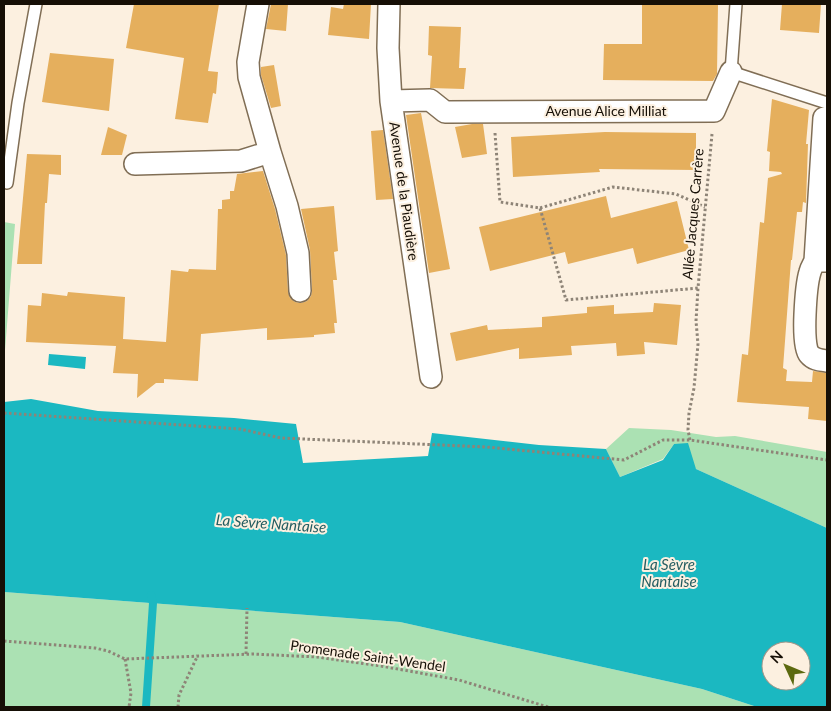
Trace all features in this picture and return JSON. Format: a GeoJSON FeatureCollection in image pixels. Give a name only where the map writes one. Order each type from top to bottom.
{"type":"FeatureCollection","features":[{"type":"Feature","properties":{"kind":"street"},"geometry":{"type":"LineString","coordinates":[[258,4],[248,62],[249,78],[287,206],[298,253],[300,291]]}},
{"type":"Feature","properties":{"kind":"street","name":"Avenue de la Piaudière"},"geometry":{"type":"LineString","coordinates":[[389,4],[388,48],[391,101],[431,377]]}},
{"type":"Feature","properties":{"kind":"street"},"geometry":{"type":"LineString","coordinates":[[714,111],[731,72]]}},
{"type":"Feature","properties":{"kind":"street","name":"Avenue Alice Milliat"},"geometry":{"type":"LineString","coordinates":[[391,101],[430,100],[444,112],[714,111]]}},
{"type":"Feature","properties":{"kind":"street"},"geometry":{"type":"LineString","coordinates":[[826,111],[821,261],[810,272],[804,334],[806,348],[810,354],[816,360],[827,362]]}},
{"type":"Feature","properties":{"kind":"street"},"geometry":{"type":"LineString","coordinates":[[135,164],[241,161],[270,152]]}},
{"type":"Feature","properties":{"kind":"lane"},"geometry":{"type":"LineString","coordinates":[[7,184],[18,103],[36,4]]}},
{"type":"Feature","properties":{"kind":"lane"},"geometry":{"type":"LineString","coordinates":[[736,4],[731,72],[826,111]]}},
{"type":"Feature","properties":{"kind":"path","name":"Allée Jacques Carrère"},"geometry":{"type":"LineString","coordinates":[[540,208],[566,300],[698,288],[714,111]]}},
{"type":"Feature","properties":{"kind":"path"},"geometry":{"type":"LineString","coordinates":[[494,112],[500,202],[540,208],[612,188],[676,194],[705,207]]}},
{"type":"Feature","properties":{"kind":"path"},"geometry":{"type":"LineString","coordinates":[[690,440],[688,430],[689,413],[694,388],[698,344],[696,321],[698,288]]}},
{"type":"Feature","properties":{"kind":"path"},"geometry":{"type":"LineString","coordinates":[[4,413],[240,429],[281,438],[486,447],[624,460],[663,440],[690,440],[827,460]]}},
{"type":"Feature","properties":{"kind":"path"},"geometry":{"type":"LineString","coordinates":[[246,654],[247,608]]}},
{"type":"Feature","properties":{"kind":"path","name":"Promenade Saint-Wendel"},"geometry":{"type":"LineString","coordinates":[[4,641],[95,648],[108,651],[125,659],[246,654],[316,657],[459,680],[548,707]]}},
{"type":"Feature","properties":{"kind":"path"},"geometry":{"type":"LineString","coordinates":[[178,707],[179,695],[198,655]]}},
{"type":"Feature","properties":{"kind":"path"},"geometry":{"type":"LineString","coordinates":[[125,659],[131,693],[129,707]]}},
{"type":"Feature","properties":{"kind":"green space"},"geometry":{"type":"Polygon","coordinates":[[[4,222],[15,224],[4,363],[4,222]]]}},
{"type":"Feature","properties":{"kind":"green space"},"geometry":{"type":"Polygon","coordinates":[[[629,428],[671,430],[716,437],[735,436],[827,452],[827,528],[696,469],[674,444],[663,459],[620,477],[606,449],[629,428]]]}},
{"type":"Feature","properties":{"kind":"green space"},"geometry":{"type":"Polygon","coordinates":[[[4,592],[400,622],[702,689],[757,707],[4,707],[4,592]]]}},
{"type":"Feature","properties":{"kind":"water"},"geometry":{"type":"Polygon","coordinates":[[[49,354],[86,357],[85,369],[48,365],[49,354]]]}},
{"type":"Feature","properties":{"kind":"water","name":"La Sèvre Nantaise"},"geometry":{"type":"Polygon","coordinates":[[[31,399],[98,411],[234,418],[296,424],[303,463],[428,456],[432,433],[539,445],[606,449],[620,477],[663,460],[674,444],[688,443],[696,469],[827,528],[827,707],[757,707],[702,689],[400,622],[4,592],[4,402],[31,399]]]}},
{"type":"Feature","properties":{"kind":"building"},"geometry":{"type":"Polygon","coordinates":[[[134,4],[219,4],[208,71],[218,72],[216,94],[213,93],[208,123],[175,119],[184,58],[126,48],[134,4]]]}},
{"type":"Feature","properties":{"kind":"building"},"geometry":{"type":"Polygon","coordinates":[[[271,4],[288,4],[286,31],[266,29],[271,4]]]}},
{"type":"Feature","properties":{"kind":"building"},"geometry":{"type":"Polygon","coordinates":[[[344,4],[371,4],[369,39],[328,35],[331,7],[343,9],[344,4]]]}},
{"type":"Feature","properties":{"kind":"building"},"geometry":{"type":"Polygon","coordinates":[[[642,4],[718,4],[717,74],[713,81],[603,80],[604,44],[642,44],[642,4]]]}},
{"type":"Feature","properties":{"kind":"building"},"geometry":{"type":"Polygon","coordinates":[[[782,4],[821,4],[819,33],[780,30],[782,4]]]}},
{"type":"Feature","properties":{"kind":"building"},"geometry":{"type":"Polygon","coordinates":[[[429,26],[461,27],[459,68],[466,68],[464,89],[430,88],[432,56],[428,55],[429,26]]]}},
{"type":"Feature","properties":{"kind":"building"},"geometry":{"type":"Polygon","coordinates":[[[50,53],[114,59],[109,111],[42,102],[50,53]]]}},
{"type":"Feature","properties":{"kind":"building"},"geometry":{"type":"Polygon","coordinates":[[[274,65],[281,106],[271,108],[261,75],[261,67],[274,65]]]}},
{"type":"Feature","properties":{"kind":"building"},"geometry":{"type":"Polygon","coordinates":[[[772,99],[809,110],[806,144],[808,144],[806,203],[803,202],[802,212],[797,212],[791,260],[783,368],[787,370],[786,381],[812,382],[813,371],[827,373],[827,421],[808,419],[809,407],[737,402],[742,354],[748,355],[760,222],[764,223],[768,178],[782,174],[781,172],[769,171],[770,152],[767,151],[772,99]]]}},
{"type":"Feature","properties":{"kind":"building"},"geometry":{"type":"Polygon","coordinates":[[[421,113],[450,269],[429,273],[406,115],[421,113]]]}},
{"type":"Feature","properties":{"kind":"building"},"geometry":{"type":"Polygon","coordinates":[[[483,124],[487,154],[462,158],[455,127],[483,124]]]}},
{"type":"Feature","properties":{"kind":"building"},"geometry":{"type":"Polygon","coordinates":[[[108,127],[127,135],[122,155],[101,155],[108,127]]]}},
{"type":"Feature","properties":{"kind":"building"},"geometry":{"type":"Polygon","coordinates":[[[383,130],[393,199],[376,200],[371,131],[383,130]]]}},
{"type":"Feature","properties":{"kind":"building"},"geometry":{"type":"Polygon","coordinates":[[[605,132],[696,133],[696,170],[599,169],[600,172],[513,177],[511,137],[605,132]]]}},
{"type":"Feature","properties":{"kind":"building"},"geometry":{"type":"Polygon","coordinates":[[[27,154],[61,155],[61,175],[49,174],[47,203],[45,203],[42,264],[17,264],[27,154]]]}},
{"type":"Feature","properties":{"kind":"building"},"geometry":{"type":"Polygon","coordinates":[[[263,171],[275,209],[286,255],[288,292],[290,298],[295,302],[307,301],[311,296],[312,290],[310,250],[301,209],[334,206],[338,251],[334,252],[337,280],[333,280],[337,323],[334,323],[335,333],[314,335],[314,337],[267,340],[267,328],[201,334],[198,381],[164,379],[164,383],[156,383],[137,398],[138,374],[113,373],[116,346],[26,342],[28,305],[41,306],[42,293],[67,296],[68,292],[125,297],[123,339],[166,342],[171,270],[188,272],[189,269],[216,270],[218,209],[222,209],[222,200],[230,199],[230,191],[234,191],[237,174],[263,171]]]}},
{"type":"Feature","properties":{"kind":"building"},"geometry":{"type":"Polygon","coordinates":[[[606,196],[611,218],[677,201],[689,250],[637,264],[633,248],[568,264],[565,252],[490,271],[479,227],[606,196]]]}},
{"type":"Feature","properties":{"kind":"building"},"geometry":{"type":"Polygon","coordinates":[[[654,303],[681,305],[677,345],[644,342],[645,354],[617,356],[616,343],[571,346],[572,355],[519,359],[519,348],[456,361],[450,333],[487,325],[488,330],[542,327],[542,317],[587,313],[587,307],[614,305],[614,314],[653,312],[654,303]]]}},
{"type":"Feature","properties":{"kind":"waterway"},"geometry":{"type":"LineString","coordinates":[[146,707],[153,603],[151,595]]}}]}
